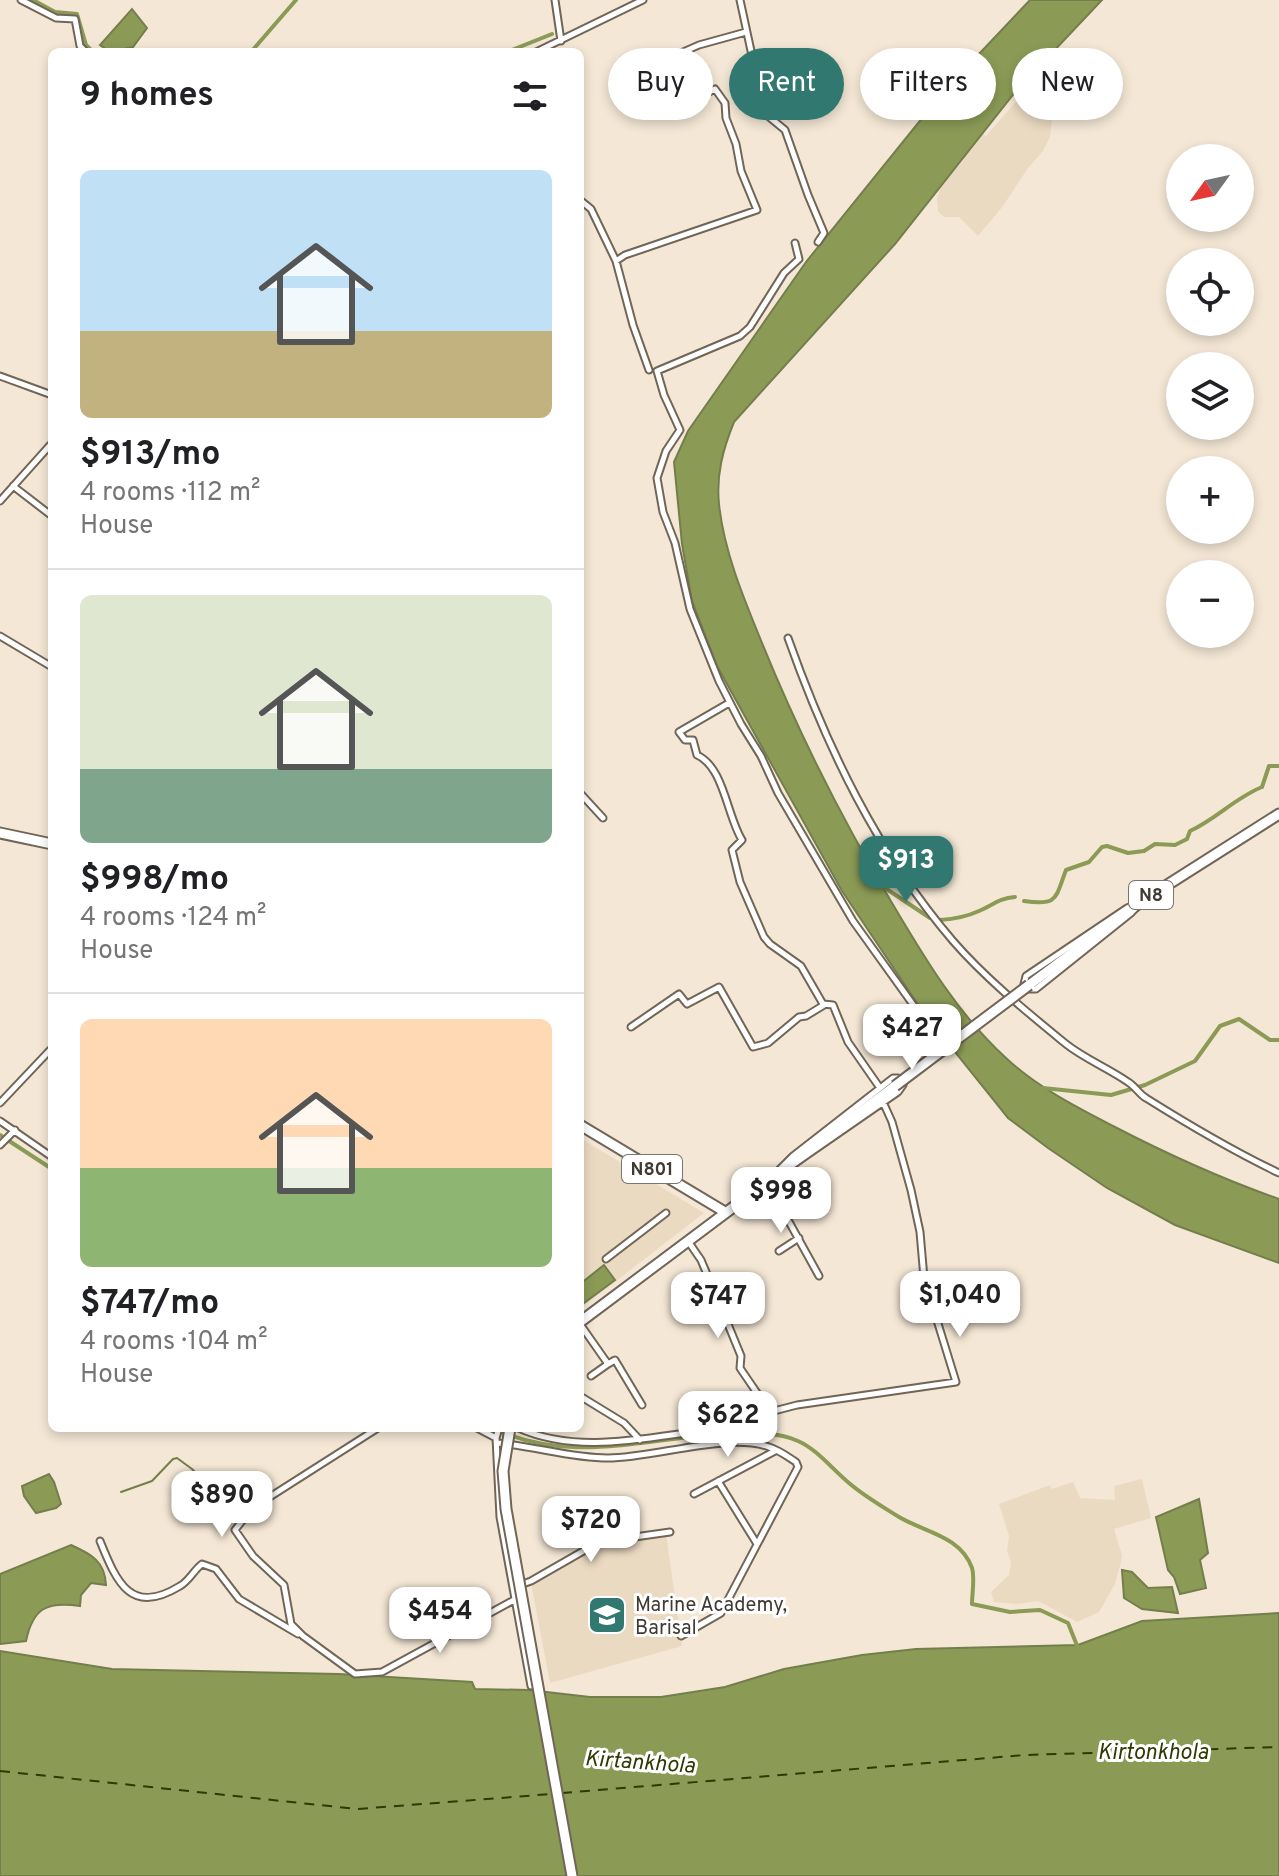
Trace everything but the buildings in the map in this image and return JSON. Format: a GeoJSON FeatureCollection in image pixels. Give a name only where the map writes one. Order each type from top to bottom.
{"type":"FeatureCollection","features":[{"type":"Feature","properties":{"kind":"highway","name":"N8"},"geometry":{"type":"LineString","coordinates":[[584,1320],[1142,901],[1279,814]]}},
{"type":"Feature","properties":{"kind":"highway"},"geometry":{"type":"LineString","coordinates":[[0,833],[48,843]]}},
{"type":"Feature","properties":{"kind":"highway","name":"N801"},"geometry":{"type":"LineString","coordinates":[[584,1127],[725,1212]]}},
{"type":"Feature","properties":{"kind":"highway"},"geometry":{"type":"LineString","coordinates":[[704,1200],[740,1200]]}},
{"type":"Feature","properties":{"kind":"highway"},"geometry":{"type":"LineString","coordinates":[[704,1200],[709,1209],[706,1226]]}},
{"type":"Feature","properties":{"kind":"highway"},"geometry":{"type":"LineString","coordinates":[[509,1432],[503,1471],[506,1509],[572,1876]]}},
{"type":"Feature","properties":{"kind":"street"},"geometry":{"type":"LineString","coordinates":[[21,0],[56,18],[75,19],[82,48]]}},
{"type":"Feature","properties":{"kind":"street"},"geometry":{"type":"LineString","coordinates":[[555,0],[561,41]]}},
{"type":"Feature","properties":{"kind":"street"},"geometry":{"type":"LineString","coordinates":[[545,48],[643,0]]}},
{"type":"Feature","properties":{"kind":"street"},"geometry":{"type":"LineString","coordinates":[[740,0],[768,116],[785,130],[824,233],[818,242]]}},
{"type":"Feature","properties":{"kind":"street"},"geometry":{"type":"LineString","coordinates":[[616,261],[625,255],[757,210],[741,171],[736,144],[726,118],[725,103],[715,89],[693,100],[670,77],[667,59],[699,45],[746,32]]}},
{"type":"Feature","properties":{"kind":"street"},"geometry":{"type":"LineString","coordinates":[[584,203],[591,209],[616,261],[649,370]]}},
{"type":"Feature","properties":{"kind":"street"},"geometry":{"type":"LineString","coordinates":[[795,243],[799,259],[784,273],[750,327],[720,346],[657,371],[680,430],[666,451],[657,478],[663,512],[675,543],[690,609],[729,703],[853,921],[942,1045]]}},
{"type":"Feature","properties":{"kind":"street"},"geometry":{"type":"LineString","coordinates":[[0,376],[48,394]]}},
{"type":"Feature","properties":{"kind":"street"},"geometry":{"type":"LineString","coordinates":[[0,501],[48,447]]}},
{"type":"Feature","properties":{"kind":"street"},"geometry":{"type":"LineString","coordinates":[[13,486],[48,513]]}},
{"type":"Feature","properties":{"kind":"street"},"geometry":{"type":"LineString","coordinates":[[0,636],[48,665]]}},
{"type":"Feature","properties":{"kind":"street"},"geometry":{"type":"LineString","coordinates":[[788,638],[806,691],[851,791],[884,848],[954,942],[1016,1002],[1092,1062],[1244,1156],[1279,1173]]}},
{"type":"Feature","properties":{"kind":"street"},"geometry":{"type":"LineString","coordinates":[[729,703],[679,732],[685,740],[693,740],[696,752],[706,759],[727,802],[742,840],[732,850],[732,855],[764,937],[801,966],[825,1004]]}},
{"type":"Feature","properties":{"kind":"street"},"geometry":{"type":"LineString","coordinates":[[584,797],[603,818]]}},
{"type":"Feature","properties":{"kind":"street"},"geometry":{"type":"LineString","coordinates":[[1142,901],[1036,989],[1028,989],[1024,984],[1026,976],[1142,901]]}},
{"type":"Feature","properties":{"kind":"street"},"geometry":{"type":"LineString","coordinates":[[631,1027],[679,994],[687,1004],[719,987],[753,1047],[768,1043],[799,1017],[825,1004],[833,1005],[848,1042],[880,1088]]}},
{"type":"Feature","properties":{"kind":"street"},"geometry":{"type":"LineString","coordinates":[[0,1103],[48,1052]]}},
{"type":"Feature","properties":{"kind":"street"},"geometry":{"type":"LineString","coordinates":[[893,1078],[898,1078],[903,1085],[898,1092],[770,1178],[793,1156],[880,1088],[893,1078]]}},
{"type":"Feature","properties":{"kind":"street"},"geometry":{"type":"LineString","coordinates":[[770,1412],[797,1405],[956,1382],[924,1278],[920,1232],[911,1190],[892,1122],[883,1102]]}},
{"type":"Feature","properties":{"kind":"street"},"geometry":{"type":"LineString","coordinates":[[0,1121],[48,1154]]}},
{"type":"Feature","properties":{"kind":"street"},"geometry":{"type":"LineString","coordinates":[[1,1144],[14,1132]]}},
{"type":"Feature","properties":{"kind":"street"},"geometry":{"type":"LineString","coordinates":[[770,1178],[819,1276]]}},
{"type":"Feature","properties":{"kind":"street"},"geometry":{"type":"LineString","coordinates":[[606,1259],[666,1213]]}},
{"type":"Feature","properties":{"kind":"street"},"geometry":{"type":"LineString","coordinates":[[779,1251],[799,1238]]}},
{"type":"Feature","properties":{"kind":"street"},"geometry":{"type":"LineString","coordinates":[[531,1432],[554,1439],[611,1443],[721,1428],[772,1428],[770,1412],[740,1368],[741,1356],[725,1317],[701,1260],[687,1240]]}},
{"type":"Feature","properties":{"kind":"street"},"geometry":{"type":"LineString","coordinates":[[584,1329],[608,1364]]}},
{"type":"Feature","properties":{"kind":"street"},"geometry":{"type":"LineString","coordinates":[[591,1376],[615,1360],[642,1405]]}},
{"type":"Feature","properties":{"kind":"street"},"geometry":{"type":"LineString","coordinates":[[584,1398],[624,1423],[640,1440]]}},
{"type":"Feature","properties":{"kind":"street"},"geometry":{"type":"LineString","coordinates":[[303,1636],[291,1624],[284,1585],[253,1556],[235,1530],[249,1512],[265,1500],[372,1432]]}},
{"type":"Feature","properties":{"kind":"street"},"geometry":{"type":"LineString","coordinates":[[531,1686],[500,1517],[497,1436],[567,1455],[609,1458],[727,1443],[767,1446],[796,1462],[798,1467],[721,1613],[681,1636]]}},
{"type":"Feature","properties":{"kind":"street"},"geometry":{"type":"LineString","coordinates":[[694,1494],[776,1450]]}},
{"type":"Feature","properties":{"kind":"street"},"geometry":{"type":"LineString","coordinates":[[718,1481],[757,1544]]}},
{"type":"Feature","properties":{"kind":"street"},"geometry":{"type":"LineString","coordinates":[[512,1587],[531,1581],[599,1542],[670,1532]]}},
{"type":"Feature","properties":{"kind":"street"},"geometry":{"type":"LineString","coordinates":[[100,1541],[118,1582],[131,1594],[149,1600],[162,1595],[183,1585],[202,1564],[216,1569],[239,1599],[303,1636],[355,1674],[382,1672],[514,1600]]}},
{"type":"Feature","properties":{"kind":"shaded area"},"geometry":{"type":"Polygon","coordinates":[[[1012,106],[1012,120],[1052,120],[1050,137],[1043,151],[978,236],[959,217],[944,217],[938,211],[937,199],[941,185],[963,161],[964,146],[978,132],[986,136],[1012,106]]]}},
{"type":"Feature","properties":{"kind":"shaded area"},"geometry":{"type":"Polygon","coordinates":[[[584,1140],[704,1213],[584,1306],[584,1140]]]}},
{"type":"Feature","properties":{"kind":"shaded area"},"geometry":{"type":"Polygon","coordinates":[[[1142,1479],[1151,1518],[1114,1529],[1122,1555],[1121,1562],[1115,1584],[1099,1612],[1077,1622],[1038,1601],[1017,1604],[994,1602],[991,1592],[1009,1575],[1011,1562],[1007,1551],[1009,1536],[999,1504],[1050,1485],[1052,1489],[1073,1482],[1080,1498],[1115,1500],[1114,1486],[1142,1479]]]}},
{"type":"Feature","properties":{"kind":"shaded area","name":"Marine Academy, Barisal"},"geometry":{"type":"Polygon","coordinates":[[[666,1534],[682,1646],[550,1683],[531,1583],[603,1544],[666,1534]]]}},
{"type":"Feature","properties":{"kind":"water"},"geometry":{"type":"Polygon","coordinates":[[[1030,0],[1102,0],[1057,48],[1012,48],[1012,96],[996,116],[996,48],[985,48],[1030,0]]]}},
{"type":"Feature","properties":{"kind":"water"},"geometry":{"type":"Polygon","coordinates":[[[132,9],[147,28],[133,47],[104,48],[100,45],[132,9]]]}},
{"type":"Feature","properties":{"kind":"water"},"geometry":{"type":"Polygon","coordinates":[[[921,120],[993,120],[895,244],[734,422],[724,452],[718,493],[730,557],[776,677],[840,811],[919,948],[959,1006],[1006,1058],[1057,1096],[1174,1156],[1279,1199],[1279,1263],[1175,1225],[1107,1188],[1008,1118],[923,1012],[842,891],[717,666],[692,601],[682,544],[674,462],[688,431],[806,262],[921,120]]]}},
{"type":"Feature","properties":{"kind":"water"},"geometry":{"type":"Polygon","coordinates":[[[604,1265],[615,1280],[584,1303],[584,1281],[604,1265]]]}},
{"type":"Feature","properties":{"kind":"water"},"geometry":{"type":"Polygon","coordinates":[[[49,1474],[61,1504],[36,1513],[24,1496],[22,1486],[49,1474]]]}},
{"type":"Feature","properties":{"kind":"water"},"geometry":{"type":"Polygon","coordinates":[[[1199,1499],[1208,1553],[1200,1560],[1206,1588],[1180,1594],[1168,1570],[1156,1517],[1199,1499]]]}},
{"type":"Feature","properties":{"kind":"water"},"geometry":{"type":"Polygon","coordinates":[[[71,1545],[96,1559],[103,1570],[106,1585],[91,1583],[81,1595],[80,1606],[59,1605],[43,1609],[33,1621],[26,1641],[0,1644],[0,1574],[71,1545]]]}},
{"type":"Feature","properties":{"kind":"water"},"geometry":{"type":"Polygon","coordinates":[[[1122,1570],[1132,1572],[1148,1588],[1172,1587],[1178,1613],[1142,1609],[1124,1598],[1122,1570]]]}},
{"type":"Feature","properties":{"kind":"water","name":"Kirtonkhola"},"geometry":{"type":"Polygon","coordinates":[[[1279,1613],[1279,1876],[0,1876],[0,1651],[112,1669],[339,1674],[472,1682],[475,1689],[529,1690],[590,1697],[661,1697],[725,1687],[784,1669],[862,1655],[916,1649],[1078,1645],[1142,1621],[1279,1613]]]}},
{"type":"Feature","properties":{"kind":"waterway"},"geometry":{"type":"LineString","coordinates":[[33,0],[55,12],[77,14],[89,48]]}},
{"type":"Feature","properties":{"kind":"waterway"},"geometry":{"type":"LineString","coordinates":[[254,48],[296,0]]}},
{"type":"Feature","properties":{"kind":"waterway"},"geometry":{"type":"LineString","coordinates":[[517,48],[552,34]]}},
{"type":"Feature","properties":{"kind":"waterway"},"geometry":{"type":"LineString","coordinates":[[1024,901],[1043,902],[1054,898],[1066,870],[1089,862],[1102,847],[1128,853],[1144,851],[1155,844],[1175,845],[1187,839],[1190,831],[1262,787],[1269,766],[1279,766]]}},
{"type":"Feature","properties":{"kind":"waterway"},"geometry":{"type":"LineString","coordinates":[[879,884],[930,918]]}},
{"type":"Feature","properties":{"kind":"waterway"},"geometry":{"type":"LineString","coordinates":[[940,920],[969,915],[1000,900],[1015,897]]}},
{"type":"Feature","properties":{"kind":"waterway"},"geometry":{"type":"LineString","coordinates":[[1043,1088],[1111,1095],[1145,1085],[1195,1061],[1220,1026],[1239,1019],[1270,1040],[1279,1040]]}},
{"type":"Feature","properties":{"kind":"waterway"},"geometry":{"type":"LineString","coordinates":[[0,1135],[48,1166]]}},
{"type":"Feature","properties":{"kind":"waterway"},"geometry":{"type":"LineString","coordinates":[[503,1432],[550,1445],[579,1447],[762,1433],[798,1441],[874,1501],[899,1517],[941,1536],[959,1549],[972,1568],[972,1604],[1010,1612],[1040,1610],[1068,1623],[1078,1648]]}},
{"type":"Feature","properties":{"kind":"waterway"},"geometry":{"type":"LineString","coordinates":[[121,1492],[152,1481],[177,1458],[239,1516]]}},
{"type":"Feature","properties":{"kind":"ferry route"},"geometry":{"type":"LineString","coordinates":[[562,1793],[1025,1755],[1279,1747]]}},
{"type":"Feature","properties":{"kind":"ferry route"},"geometry":{"type":"LineString","coordinates":[[0,1771],[357,1809],[552,1794]]}},
{"type":"Feature","properties":{"kind":"place","name":"Marine Academy, Barisal"},"geometry":{"type":"Point","coordinates":[607,1615]}},
{"type":"Feature","properties":{"kind":"water label","name":"Kirtankhola"},"geometry":{"type":"Point","coordinates":[640,1761]}}]}
